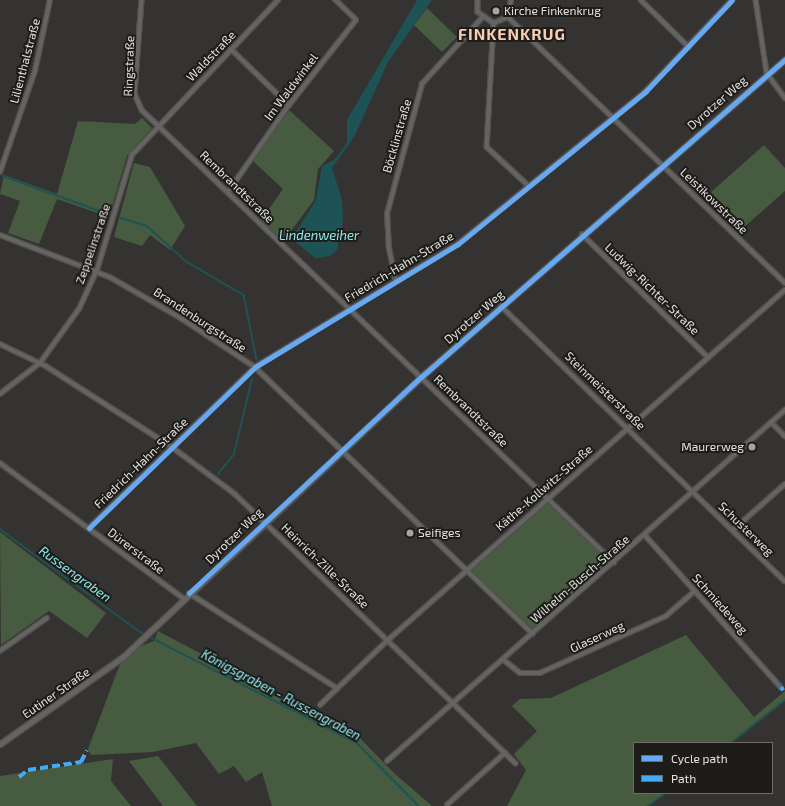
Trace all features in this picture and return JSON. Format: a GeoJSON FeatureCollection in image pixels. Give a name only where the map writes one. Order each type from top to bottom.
{"type":"FeatureCollection","features":[{"type":"Feature","properties":{"kind":"street","name":"Lilienthalstraße"},"geometry":{"type":"LineString","coordinates":[[0,172],[35,71],[50,0]]}},
{"type":"Feature","properties":{"kind":"street","name":"Ringstraße"},"geometry":{"type":"LineString","coordinates":[[142,0],[136,100],[158,126]]}},
{"type":"Feature","properties":{"kind":"street","name":"Waldstraße"},"geometry":{"type":"LineString","coordinates":[[158,126],[278,0]]}},
{"type":"Feature","properties":{"kind":"street","name":"Im Waldwinkel"},"geometry":{"type":"LineString","coordinates":[[228,192],[289,104],[356,20],[335,0]]}},
{"type":"Feature","properties":{"kind":"street"},"geometry":{"type":"LineString","coordinates":[[478,0],[482,18],[494,23],[508,17],[511,0]]}},
{"type":"Feature","properties":{"kind":"street"},"geometry":{"type":"LineString","coordinates":[[641,0],[689,46]]}},
{"type":"Feature","properties":{"kind":"street","name":"Friedrich-Hahn-Straße"},"geometry":{"type":"LineString","coordinates":[[89,528],[255,367],[454,247],[646,90],[732,0]]}},
{"type":"Feature","properties":{"kind":"street"},"geometry":{"type":"LineString","coordinates":[[756,0],[767,73],[785,98]]}},
{"type":"Feature","properties":{"kind":"street","name":"Leistikowstraße"},"geometry":{"type":"LineString","coordinates":[[508,17],[785,283]]}},
{"type":"Feature","properties":{"kind":"street","name":"Böcklinstraße"},"geometry":{"type":"LineString","coordinates":[[396,282],[389,250],[387,214],[422,84],[482,18]]}},
{"type":"Feature","properties":{"kind":"street"},"geometry":{"type":"LineString","coordinates":[[494,23],[487,147],[529,186]]}},
{"type":"Feature","properties":{"kind":"street"},"geometry":{"type":"LineString","coordinates":[[231,50],[289,104]]}},
{"type":"Feature","properties":{"kind":"street","name":"Dyrotzer Weg"},"geometry":{"type":"LineString","coordinates":[[123,657],[144,639],[189,593],[264,522],[421,377],[582,234],[785,59]]}},
{"type":"Feature","properties":{"kind":"street","name":"Rembrandtstraße"},"geometry":{"type":"LineString","coordinates":[[158,126],[614,562]]}},
{"type":"Feature","properties":{"kind":"street","name":"Zeppelinstraße"},"geometry":{"type":"LineString","coordinates":[[0,394],[40,363],[71,321],[97,270],[132,156],[158,126]]}},
{"type":"Feature","properties":{"kind":"street","name":"Ludwig-Richter-Straße"},"geometry":{"type":"LineString","coordinates":[[582,234],[708,357]]}},
{"type":"Feature","properties":{"kind":"street","name":"Brandenburgstraße"},"geometry":{"type":"LineString","coordinates":[[0,235],[97,270],[175,314],[255,367],[533,634]]}},
{"type":"Feature","properties":{"kind":"street","name":"Käthe-Kollwitz-Straße"},"geometry":{"type":"LineString","coordinates":[[320,705],[388,640],[785,290]]}},
{"type":"Feature","properties":{"kind":"street","name":"Steinmeisterstraße"},"geometry":{"type":"LineString","coordinates":[[501,306],[693,491]]}},
{"type":"Feature","properties":{"kind":"street","name":"Heinrich-Zille-Straße"},"geometry":{"type":"LineString","coordinates":[[0,344],[40,363],[172,447],[235,494],[516,763]]}},
{"type":"Feature","properties":{"kind":"street","name":"Wilhelm-Busch-Straße"},"geometry":{"type":"LineString","coordinates":[[387,761],[533,634],[785,410]]}},
{"type":"Feature","properties":{"kind":"street"},"geometry":{"type":"LineString","coordinates":[[771,422],[785,436]]}},
{"type":"Feature","properties":{"kind":"street","name":"Dürerstraße"},"geometry":{"type":"LineString","coordinates":[[0,463],[184,598]]}},
{"type":"Feature","properties":{"kind":"street"},"geometry":{"type":"LineString","coordinates":[[733,530],[785,484]]}},
{"type":"Feature","properties":{"kind":"street","name":"Schusterweg"},"geometry":{"type":"LineString","coordinates":[[693,491],[785,581]]}},
{"type":"Feature","properties":{"kind":"street","name":"Schmiedeweg"},"geometry":{"type":"LineString","coordinates":[[645,534],[781,687]]}},
{"type":"Feature","properties":{"kind":"street","name":"Glaserweg"},"geometry":{"type":"LineString","coordinates":[[503,659],[520,673],[540,673],[666,616],[695,591]]}},
{"type":"Feature","properties":{"kind":"street"},"geometry":{"type":"LineString","coordinates":[[189,593],[337,688]]}},
{"type":"Feature","properties":{"kind":"street"},"geometry":{"type":"LineString","coordinates":[[0,652],[47,618]]}},
{"type":"Feature","properties":{"kind":"street","name":"Eutiner Straße"},"geometry":{"type":"LineString","coordinates":[[0,744],[123,657]]}},
{"type":"Feature","properties":{"kind":"street"},"geometry":{"type":"LineString","coordinates":[[447,805],[505,753]]}},
{"type":"Feature","properties":{"kind":"green space"},"geometry":{"type":"Polygon","coordinates":[[[427,8],[457,37],[442,52],[414,25],[427,8]]]}},
{"type":"Feature","properties":{"kind":"green space"},"geometry":{"type":"Polygon","coordinates":[[[289,110],[334,151],[318,169],[314,200],[282,243],[260,222],[283,189],[253,161],[289,110]]]}},
{"type":"Feature","properties":{"kind":"green space"},"geometry":{"type":"Polygon","coordinates":[[[142,118],[152,128],[127,156],[109,217],[57,199],[39,244],[8,233],[20,201],[0,194],[4,175],[57,194],[78,121],[135,124],[142,118]]]}},
{"type":"Feature","properties":{"kind":"green space"},"geometry":{"type":"Polygon","coordinates":[[[764,145],[785,168],[785,191],[742,229],[710,193],[764,145]]]}},
{"type":"Feature","properties":{"kind":"green space"},"geometry":{"type":"Polygon","coordinates":[[[134,163],[150,167],[185,226],[170,250],[150,235],[142,246],[114,237],[134,163]]]}},
{"type":"Feature","properties":{"kind":"green space"},"geometry":{"type":"Polygon","coordinates":[[[548,501],[612,563],[534,631],[470,570],[548,501]]]}},
{"type":"Feature","properties":{"kind":"green space"},"geometry":{"type":"Polygon","coordinates":[[[0,532],[106,613],[87,638],[49,611],[1,645],[0,532]]]}},
{"type":"Feature","properties":{"kind":"green space"},"geometry":{"type":"Polygon","coordinates":[[[158,631],[359,737],[394,773],[432,806],[272,806],[262,772],[246,782],[234,766],[219,774],[196,743],[153,752],[91,755],[88,749],[118,669],[124,658],[136,648],[154,641],[158,631]]]}},
{"type":"Feature","properties":{"kind":"green space"},"geometry":{"type":"Polygon","coordinates":[[[686,635],[754,717],[785,691],[785,700],[732,742],[633,742],[633,794],[665,794],[648,806],[507,806],[526,770],[514,754],[537,731],[512,706],[520,699],[551,698],[686,635]]]}},
{"type":"Feature","properties":{"kind":"green space"},"geometry":{"type":"Polygon","coordinates":[[[158,756],[197,806],[163,806],[129,761],[158,756]]]}},
{"type":"Feature","properties":{"kind":"green space"},"geometry":{"type":"Polygon","coordinates":[[[113,759],[111,781],[131,806],[0,806],[0,776],[113,759]]]}},
{"type":"Feature","properties":{"kind":"water","name":"Lindenweiher"},"geometry":{"type":"Polygon","coordinates":[[[417,0],[432,0],[388,62],[354,137],[332,168],[342,200],[343,221],[337,250],[330,256],[315,258],[292,239],[316,200],[322,166],[334,160],[347,143],[347,120],[417,0]]]}},
{"type":"Feature","properties":{"kind":"waterway"},"geometry":{"type":"LineString","coordinates":[[3,176],[108,214]]}},
{"type":"Feature","properties":{"kind":"waterway"},"geometry":{"type":"LineString","coordinates":[[121,218],[147,226],[187,262],[244,295],[257,360]]}},
{"type":"Feature","properties":{"kind":"waterway"},"geometry":{"type":"LineString","coordinates":[[218,474],[234,454],[252,379]]}},
{"type":"Feature","properties":{"kind":"waterway","name":"Königsgraben - Russengraben"},"geometry":{"type":"LineString","coordinates":[[0,529],[140,632],[357,743],[419,806]]}},
{"type":"Feature","properties":{"kind":"waterway","name":"Königsgraben - Russengraben"},"geometry":{"type":"LineString","coordinates":[[732,742],[785,700]]}},
{"type":"Feature","properties":{"kind":"waterway","name":"Königsgraben - Russengraben"},"geometry":{"type":"LineString","coordinates":[[648,806],[665,794]]}},
{"type":"Feature","properties":{"kind":"marked path"},"geometry":{"type":"LineString","coordinates":[[19,777],[28,770],[81,762],[87,750]]}},
{"type":"Feature","properties":{"kind":"cycle path"},"geometry":{"type":"LineString","coordinates":[[89,528],[255,367],[458,244],[646,91],[732,0]]}},
{"type":"Feature","properties":{"kind":"cycle path"},"geometry":{"type":"LineString","coordinates":[[189,593],[421,377],[785,59]]}},
{"type":"Feature","properties":{"kind":"place","name":"Kirche Finkenkrug"},"geometry":{"type":"Point","coordinates":[496,11]}},
{"type":"Feature","properties":{"kind":"place","name":"Maurerweg"},"geometry":{"type":"Point","coordinates":[752,447]}},
{"type":"Feature","properties":{"kind":"place","name":"Seifiges"},"geometry":{"type":"Point","coordinates":[410,533]}},
{"type":"Feature","properties":{"kind":"district","name":"FINKENKRUG"},"geometry":{"type":"Point","coordinates":[512,34]}},
{"type":"Feature","properties":{"kind":"water label","name":"Russengraben"},"geometry":{"type":"Point","coordinates":[75,574]}}]}
